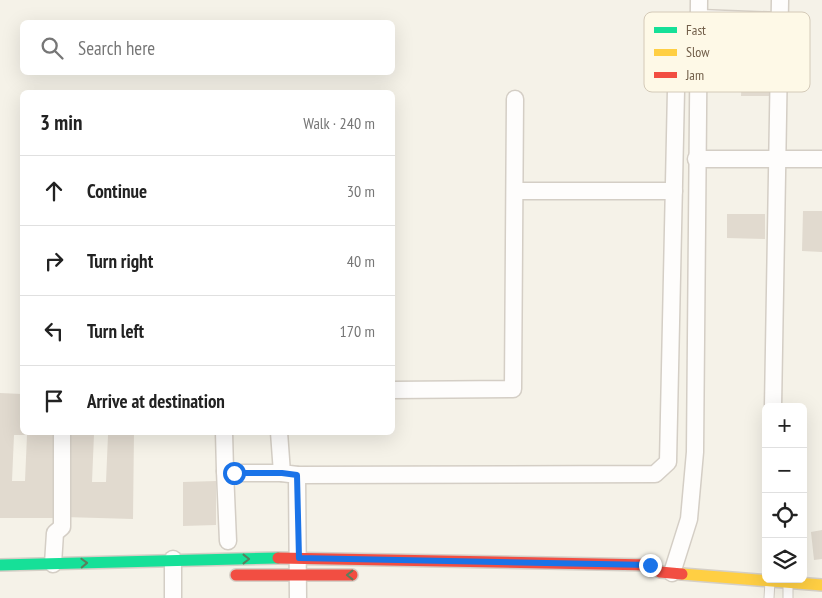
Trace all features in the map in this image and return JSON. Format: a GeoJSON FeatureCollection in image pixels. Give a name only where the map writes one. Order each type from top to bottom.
{"type":"FeatureCollection","features":[{"type":"Feature","properties":{"kind":"street"},"geometry":{"type":"LineString","coordinates":[[225,471],[234,473],[289,474],[655,474],[668,462],[670,441],[676,92]]}},
{"type":"Feature","properties":{"kind":"street"},"geometry":{"type":"LineString","coordinates":[[666,573],[690,519],[693,476],[697,92]]}},
{"type":"Feature","properties":{"kind":"street"},"geometry":{"type":"LineString","coordinates":[[773,403],[779,92]]}},
{"type":"Feature","properties":{"kind":"street"},"geometry":{"type":"LineString","coordinates":[[395,390],[512,388],[516,191],[515,99]]}},
{"type":"Feature","properties":{"kind":"street"},"geometry":{"type":"LineString","coordinates":[[696,159],[822,159]]}},
{"type":"Feature","properties":{"kind":"street"},"geometry":{"type":"LineString","coordinates":[[516,191],[674,191]]}},
{"type":"Feature","properties":{"kind":"street"},"geometry":{"type":"LineString","coordinates":[[53,564],[55,533],[62,527],[62,435]]}},
{"type":"Feature","properties":{"kind":"street"},"geometry":{"type":"LineString","coordinates":[[224,435],[228,541]]}},
{"type":"Feature","properties":{"kind":"street"},"geometry":{"type":"LineString","coordinates":[[280,435],[289,474],[299,558],[298,598]]}},
{"type":"Feature","properties":{"kind":"street"},"geometry":{"type":"LineString","coordinates":[[0,565],[53,564],[173,571],[299,558],[650,565],[666,573]]}},
{"type":"Feature","properties":{"kind":"street"},"geometry":{"type":"LineString","coordinates":[[172,598],[173,571]]}},
{"type":"Feature","properties":{"kind":"street"},"geometry":{"type":"LineString","coordinates":[[574,576],[650,577],[666,573],[762,579]]}},
{"type":"Feature","properties":{"kind":"street"},"geometry":{"type":"LineString","coordinates":[[222,575],[368,575]]}},
{"type":"Feature","properties":{"kind":"street"},"geometry":{"type":"LineString","coordinates":[[796,583],[822,586]]}},
{"type":"Feature","properties":{"kind":"lane"},"geometry":{"type":"LineString","coordinates":[[769,598],[770,583]]}},
{"type":"Feature","properties":{"kind":"lane"},"geometry":{"type":"LineString","coordinates":[[788,583],[788,598]]}},
{"type":"Feature","properties":{"kind":"building"},"geometry":{"type":"Polygon","coordinates":[[[741,92],[772,92],[772,96],[741,96],[741,92]]]}},
{"type":"Feature","properties":{"kind":"building"},"geometry":{"type":"Polygon","coordinates":[[[803,211],[822,211],[822,252],[802,251],[803,211]]]}},
{"type":"Feature","properties":{"kind":"building"},"geometry":{"type":"Polygon","coordinates":[[[727,214],[765,214],[765,239],[727,238],[727,214]]]}},
{"type":"Feature","properties":{"kind":"building"},"geometry":{"type":"Polygon","coordinates":[[[0,393],[20,394],[20,435],[14,435],[12,481],[25,481],[27,435],[54,435],[53,518],[0,518],[0,393]]]}},
{"type":"Feature","properties":{"kind":"building"},"geometry":{"type":"Polygon","coordinates":[[[66,435],[94,435],[92,482],[106,482],[108,435],[134,435],[133,519],[64,517],[66,435]]]}},
{"type":"Feature","properties":{"kind":"building"},"geometry":{"type":"Polygon","coordinates":[[[216,481],[216,525],[183,526],[183,482],[216,481]]]}},
{"type":"Feature","properties":{"kind":"building"},"geometry":{"type":"Polygon","coordinates":[[[822,530],[822,559],[814,560],[811,532],[822,530]]]}},
{"type":"Feature","properties":{"kind":"traffic: fast"},"geometry":{"type":"LineString","coordinates":[[0,565],[278,558]]}},
{"type":"Feature","properties":{"kind":"traffic: slow"},"geometry":{"type":"LineString","coordinates":[[682,574],[822,585]]}},
{"type":"Feature","properties":{"kind":"traffic: jam"},"geometry":{"type":"LineString","coordinates":[[278,558],[650,565],[660,572],[682,574]]}},
{"type":"Feature","properties":{"kind":"traffic: jam"},"geometry":{"type":"LineString","coordinates":[[236,575],[352,575]]}},
{"type":"Feature","properties":{"kind":"route"},"geometry":{"type":"LineString","coordinates":[[234,473],[282,473],[297,475],[299,558],[650,565]]}}]}
